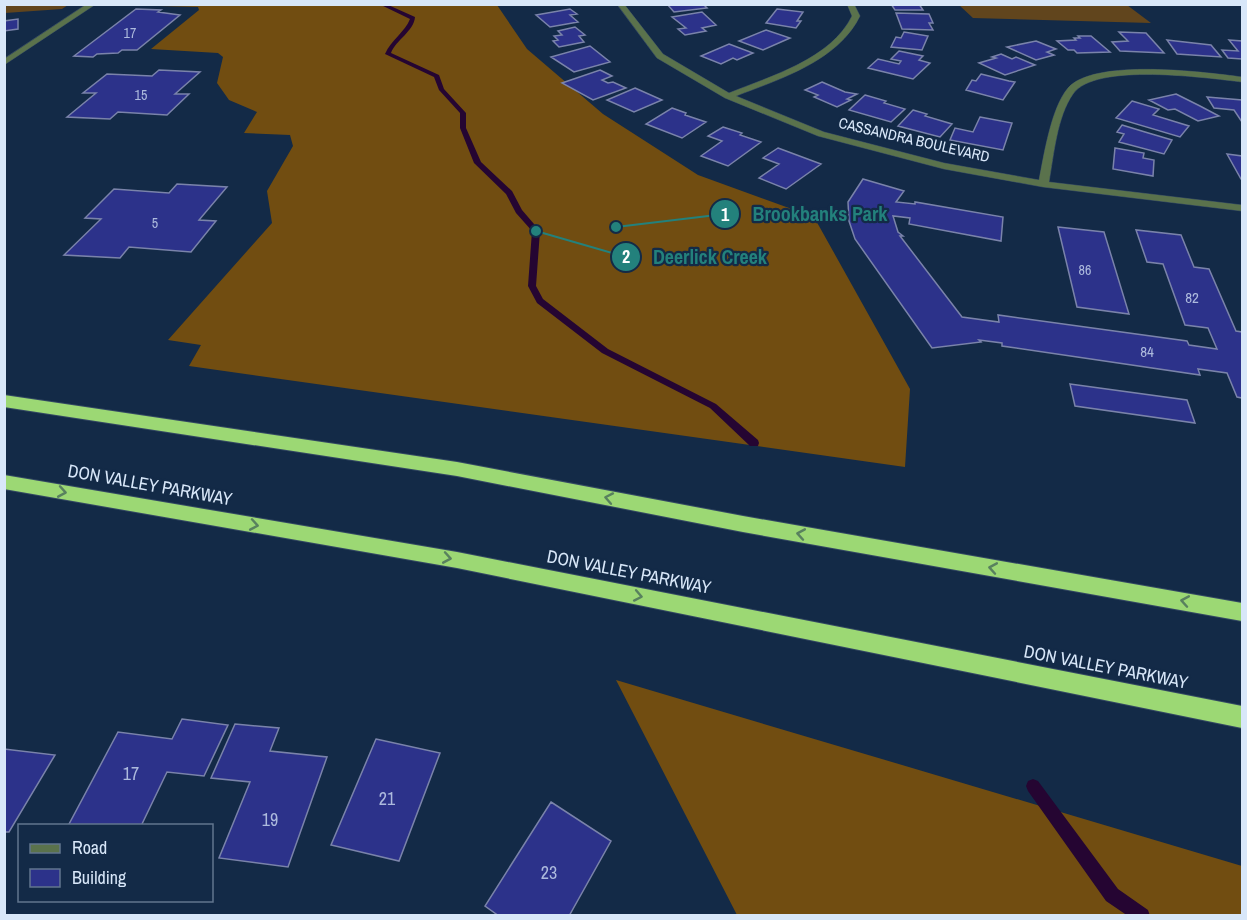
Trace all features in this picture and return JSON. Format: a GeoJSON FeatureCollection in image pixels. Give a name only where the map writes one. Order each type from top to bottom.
{"type":"FeatureCollection","features":[{"type":"Feature","properties":{"kind":"highway"},"geometry":{"type":"LineString","coordinates":[[4,400],[457,469],[743,524],[1242,612]]}},
{"type":"Feature","properties":{"kind":"highway","name":"DON VALLEY PARKWAY"},"geometry":{"type":"LineString","coordinates":[[4,482],[457,560],[1242,717]]}},
{"type":"Feature","properties":{"kind":"street"},"geometry":{"type":"LineString","coordinates":[[7,60],[93,4]]}},
{"type":"Feature","properties":{"kind":"street","name":"CASSANDRA BOULEVARD"},"geometry":{"type":"LineString","coordinates":[[620,4],[660,56],[728,96],[821,134],[944,166],[1043,183],[1242,208]]}},
{"type":"Feature","properties":{"kind":"street"},"geometry":{"type":"LineString","coordinates":[[728,96],[773,78],[841,42],[854,25],[856,16],[850,4]]}},
{"type":"Feature","properties":{"kind":"street"},"geometry":{"type":"LineString","coordinates":[[1043,183],[1054,136],[1071,90],[1079,82],[1102,75],[1129,72],[1242,79]]}},
{"type":"Feature","properties":{"kind":"shaded area"},"geometry":{"type":"Polygon","coordinates":[[[5,4],[68,5],[62,9],[5,13],[5,4]]]}},
{"type":"Feature","properties":{"kind":"shaded area"},"geometry":{"type":"Polygon","coordinates":[[[120,5],[497,5],[527,49],[603,114],[698,175],[814,217],[910,389],[905,467],[189,366],[201,345],[168,340],[272,223],[267,191],[293,146],[290,135],[244,133],[257,112],[229,100],[217,83],[223,57],[218,53],[151,49],[199,10],[198,7],[120,5]]]}},
{"type":"Feature","properties":{"kind":"shaded area"},"geometry":{"type":"Polygon","coordinates":[[[959,5],[1127,5],[1151,23],[973,18],[959,5]]]}},
{"type":"Feature","properties":{"kind":"shaded area"},"geometry":{"type":"Polygon","coordinates":[[[616,680],[1242,866],[1242,915],[737,915],[616,680]]]}},
{"type":"Feature","properties":{"kind":"building"},"geometry":{"type":"Polygon","coordinates":[[[667,4],[703,4],[707,8],[674,12],[667,4]]]}},
{"type":"Feature","properties":{"kind":"building"},"geometry":{"type":"Polygon","coordinates":[[[891,4],[919,4],[923,10],[895,10],[891,4]]]}},
{"type":"Feature","properties":{"kind":"building"},"geometry":{"type":"Polygon","coordinates":[[[136,9],[161,10],[158,12],[180,15],[137,50],[122,50],[118,53],[97,54],[93,57],[74,56],[136,9]]]}},
{"type":"Feature","properties":{"kind":"building"},"geometry":{"type":"Polygon","coordinates":[[[570,9],[577,14],[570,15],[578,22],[550,27],[536,15],[570,9]]]}},
{"type":"Feature","properties":{"kind":"building"},"geometry":{"type":"Polygon","coordinates":[[[777,9],[803,12],[797,21],[801,21],[796,28],[766,23],[777,9]]]}},
{"type":"Feature","properties":{"kind":"building"},"geometry":{"type":"Polygon","coordinates":[[[702,12],[716,25],[702,28],[706,31],[685,35],[678,29],[686,28],[672,17],[702,12]]]}},
{"type":"Feature","properties":{"kind":"building"},"geometry":{"type":"Polygon","coordinates":[[[896,13],[929,14],[933,23],[929,23],[933,30],[902,29],[896,13]]]}},
{"type":"Feature","properties":{"kind":"building"},"geometry":{"type":"Polygon","coordinates":[[[18,19],[18,29],[4,31],[4,21],[18,19]]]}},
{"type":"Feature","properties":{"kind":"building"},"geometry":{"type":"Polygon","coordinates":[[[575,27],[585,35],[579,36],[584,42],[559,47],[553,41],[558,40],[554,36],[562,35],[558,31],[575,27]]]}},
{"type":"Feature","properties":{"kind":"building"},"geometry":{"type":"Polygon","coordinates":[[[766,30],[790,38],[763,50],[739,41],[766,30]]]}},
{"type":"Feature","properties":{"kind":"building"},"geometry":{"type":"Polygon","coordinates":[[[904,32],[928,36],[922,50],[891,47],[896,37],[901,38],[904,32]]]}},
{"type":"Feature","properties":{"kind":"building"},"geometry":{"type":"Polygon","coordinates":[[[1119,32],[1146,33],[1164,53],[1120,51],[1112,42],[1128,41],[1119,32]]]}},
{"type":"Feature","properties":{"kind":"building"},"geometry":{"type":"Polygon","coordinates":[[[1078,36],[1091,36],[1110,52],[1077,53],[1074,50],[1068,50],[1057,41],[1076,40],[1074,38],[1080,38],[1078,36]]]}},
{"type":"Feature","properties":{"kind":"building"},"geometry":{"type":"Polygon","coordinates":[[[1167,40],[1211,45],[1221,57],[1177,54],[1167,40]]]}},
{"type":"Feature","properties":{"kind":"building"},"geometry":{"type":"Polygon","coordinates":[[[1229,40],[1242,41],[1242,59],[1228,58],[1222,50],[1238,51],[1229,40]]]}},
{"type":"Feature","properties":{"kind":"building"},"geometry":{"type":"Polygon","coordinates":[[[1036,41],[1056,49],[1047,52],[1054,55],[1036,60],[1007,47],[1036,41]]]}},
{"type":"Feature","properties":{"kind":"building"},"geometry":{"type":"Polygon","coordinates":[[[729,44],[753,53],[721,64],[701,56],[729,44]]]}},
{"type":"Feature","properties":{"kind":"building"},"geometry":{"type":"Polygon","coordinates":[[[590,46],[610,62],[574,72],[551,57],[590,46]]]}},
{"type":"Feature","properties":{"kind":"building"},"geometry":{"type":"Polygon","coordinates":[[[899,51],[923,56],[919,60],[930,63],[913,79],[868,68],[878,59],[899,64],[901,61],[891,59],[899,51]]]}},
{"type":"Feature","properties":{"kind":"building"},"geometry":{"type":"Polygon","coordinates":[[[1001,54],[1035,65],[1005,75],[979,63],[996,58],[992,57],[1001,54]]]}},
{"type":"Feature","properties":{"kind":"building"},"geometry":{"type":"Polygon","coordinates":[[[159,70],[200,72],[175,94],[189,94],[167,115],[118,112],[110,119],[67,117],[96,93],[83,93],[107,74],[152,76],[159,70]]]}},
{"type":"Feature","properties":{"kind":"building"},"geometry":{"type":"Polygon","coordinates":[[[600,70],[612,76],[602,80],[626,88],[593,100],[562,83],[600,70]]]}},
{"type":"Feature","properties":{"kind":"building"},"geometry":{"type":"Polygon","coordinates":[[[981,74],[1015,82],[1003,100],[966,90],[972,80],[976,81],[981,74]]]}},
{"type":"Feature","properties":{"kind":"building"},"geometry":{"type":"Polygon","coordinates":[[[822,82],[845,92],[857,94],[837,107],[814,97],[818,95],[805,90],[822,82]]]}},
{"type":"Feature","properties":{"kind":"building"},"geometry":{"type":"Polygon","coordinates":[[[635,88],[662,100],[634,112],[607,100],[635,88]]]}},
{"type":"Feature","properties":{"kind":"building"},"geometry":{"type":"Polygon","coordinates":[[[1176,94],[1219,116],[1198,121],[1175,109],[1168,110],[1149,100],[1176,94]]]}},
{"type":"Feature","properties":{"kind":"building"},"geometry":{"type":"Polygon","coordinates":[[[865,95],[905,109],[891,122],[849,110],[865,95]]]}},
{"type":"Feature","properties":{"kind":"building"},"geometry":{"type":"Polygon","coordinates":[[[1207,97],[1242,100],[1242,122],[1234,110],[1214,108],[1207,97]]]}},
{"type":"Feature","properties":{"kind":"building"},"geometry":{"type":"Polygon","coordinates":[[[1132,101],[1159,109],[1153,115],[1189,126],[1180,137],[1116,118],[1132,101]]]}},
{"type":"Feature","properties":{"kind":"building"},"geometry":{"type":"Polygon","coordinates":[[[672,108],[706,122],[682,138],[646,124],[672,108]]]}},
{"type":"Feature","properties":{"kind":"building"},"geometry":{"type":"Polygon","coordinates":[[[913,110],[952,124],[940,137],[898,126],[913,110]]]}},
{"type":"Feature","properties":{"kind":"building"},"geometry":{"type":"Polygon","coordinates":[[[980,117],[1012,123],[1003,150],[950,140],[955,128],[973,132],[980,117]]]}},
{"type":"Feature","properties":{"kind":"building"},"geometry":{"type":"Polygon","coordinates":[[[1122,125],[1172,140],[1164,154],[1119,142],[1124,134],[1117,132],[1122,125]]]}},
{"type":"Feature","properties":{"kind":"building"},"geometry":{"type":"Polygon","coordinates":[[[723,127],[761,142],[728,166],[701,156],[722,141],[708,136],[723,127]]]}},
{"type":"Feature","properties":{"kind":"building"},"geometry":{"type":"Polygon","coordinates":[[[778,148],[821,164],[786,189],[759,178],[779,164],[763,158],[778,148]]]}},
{"type":"Feature","properties":{"kind":"building"},"geometry":{"type":"Polygon","coordinates":[[[1115,148],[1144,153],[1143,158],[1154,160],[1153,176],[1113,169],[1115,148]]]}},
{"type":"Feature","properties":{"kind":"building"},"geometry":{"type":"Polygon","coordinates":[[[1227,154],[1242,156],[1242,179],[1241,179],[1227,154]]]}},
{"type":"Feature","properties":{"kind":"building"},"geometry":{"type":"Polygon","coordinates":[[[863,179],[904,191],[896,202],[915,204],[915,202],[1003,217],[1001,241],[909,224],[910,218],[893,216],[898,232],[903,236],[900,236],[962,317],[999,322],[998,315],[1187,341],[1189,345],[1217,349],[1208,328],[1185,325],[1163,264],[1147,262],[1136,230],[1181,235],[1194,267],[1209,269],[1236,331],[1242,332],[1242,398],[1237,397],[1227,373],[1198,369],[1200,375],[1002,346],[1002,343],[979,340],[981,342],[932,348],[855,239],[849,221],[848,202],[863,179]]]}},
{"type":"Feature","properties":{"kind":"building"},"geometry":{"type":"Polygon","coordinates":[[[177,184],[227,187],[199,220],[216,221],[191,252],[129,247],[120,258],[64,255],[101,219],[85,218],[114,189],[169,193],[177,184]]]}},
{"type":"Feature","properties":{"kind":"building"},"geometry":{"type":"Polygon","coordinates":[[[1058,227],[1104,232],[1129,314],[1077,307],[1058,227]]]}},
{"type":"Feature","properties":{"kind":"building"},"geometry":{"type":"Polygon","coordinates":[[[1070,384],[1187,400],[1195,423],[1075,406],[1070,384]]]}},
{"type":"Feature","properties":{"kind":"building"},"geometry":{"type":"Polygon","coordinates":[[[182,719],[228,725],[204,776],[167,772],[142,824],[69,824],[118,732],[172,739],[182,719]]]}},
{"type":"Feature","properties":{"kind":"building"},"geometry":{"type":"Polygon","coordinates":[[[235,724],[279,728],[270,751],[327,757],[288,867],[219,858],[250,782],[211,778],[235,724]]]}},
{"type":"Feature","properties":{"kind":"building"},"geometry":{"type":"Polygon","coordinates":[[[376,739],[440,753],[399,861],[331,845],[376,739]]]}},
{"type":"Feature","properties":{"kind":"building"},"geometry":{"type":"Polygon","coordinates":[[[4,749],[55,755],[9,832],[4,832],[4,749]]]}},
{"type":"Feature","properties":{"kind":"building"},"geometry":{"type":"Polygon","coordinates":[[[551,802],[611,841],[569,916],[499,916],[485,906],[551,802]]]}},
{"type":"Feature","properties":{"kind":"waterway"},"geometry":{"type":"LineString","coordinates":[[381,4],[413,18],[409,26],[393,43],[388,54],[437,76],[441,89],[463,113],[463,128],[478,163],[509,193],[519,211],[536,231],[532,286],[540,301],[605,351],[713,406],[754,443]]}},
{"type":"Feature","properties":{"kind":"waterway"},"geometry":{"type":"LineString","coordinates":[[1033,786],[1112,895],[1142,916]]}},
{"type":"Feature","properties":{"kind":"place","name":"Brookbanks Park"},"geometry":{"type":"Point","coordinates":[616,227]}},
{"type":"Feature","properties":{"kind":"place","name":"Deerlick Creek"},"geometry":{"type":"Point","coordinates":[536,231]}}]}
